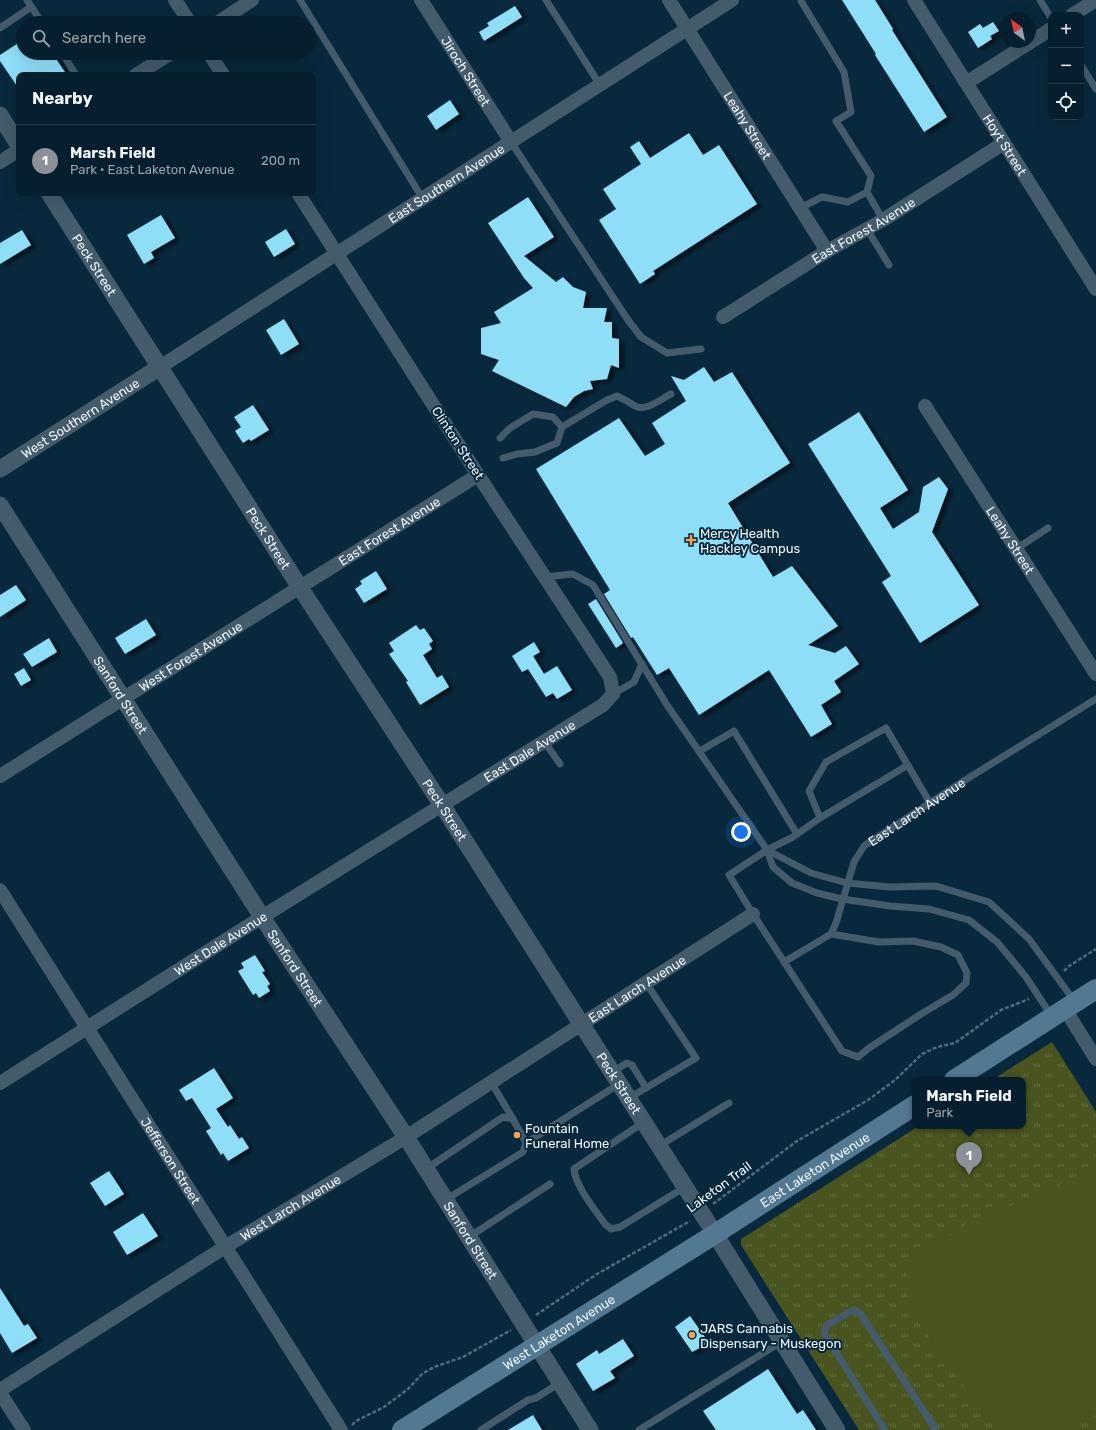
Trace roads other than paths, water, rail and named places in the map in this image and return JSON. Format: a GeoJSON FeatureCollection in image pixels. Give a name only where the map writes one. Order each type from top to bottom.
{"type":"FeatureCollection","features":[{"type":"Feature","properties":{"kind":"main road"},"geometry":{"type":"LineString","coordinates":[[959,1077],[1096,989]]}},
{"type":"Feature","properties":{"kind":"main road","name":"East Laketon Avenue"},"geometry":{"type":"LineString","coordinates":[[715,1234],[912,1107]]}},
{"type":"Feature","properties":{"kind":"main road","name":"West Laketon Avenue"},"geometry":{"type":"LineString","coordinates":[[402,1430],[715,1234]]}},
{"type":"Feature","properties":{"kind":"street"},"geometry":{"type":"LineString","coordinates":[[175,0],[185,16]]}},
{"type":"Feature","properties":{"kind":"street"},"geometry":{"type":"LineString","coordinates":[[228,16],[252,0]]}},
{"type":"Feature","properties":{"kind":"street","name":"Jiroch Street"},"geometry":{"type":"LineString","coordinates":[[421,0],[511,142]]}},
{"type":"Feature","properties":{"kind":"street","name":"Leahy Street"},"geometry":{"type":"LineString","coordinates":[[669,0],[827,251]]}},
{"type":"Feature","properties":{"kind":"street","name":"East Southern Avenue"},"geometry":{"type":"LineString","coordinates":[[160,367],[732,0]]}},
{"type":"Feature","properties":{"kind":"street","name":"Hoyt Street"},"geometry":{"type":"LineString","coordinates":[[914,0],[1096,289]]}},
{"type":"Feature","properties":{"kind":"street"},"geometry":{"type":"LineString","coordinates":[[1077,12],[1096,0]]}},
{"type":"Feature","properties":{"kind":"street"},"geometry":{"type":"LineString","coordinates":[[966,83],[1048,30]]}},
{"type":"Feature","properties":{"kind":"street"},"geometry":{"type":"LineString","coordinates":[[141,72],[160,60]]}},
{"type":"Feature","properties":{"kind":"street"},"geometry":{"type":"LineString","coordinates":[[213,60],[221,72]]}},
{"type":"Feature","properties":{"kind":"street"},"geometry":{"type":"LineString","coordinates":[[0,115],[16,141]]}},
{"type":"Feature","properties":{"kind":"street","name":"East Forest Avenue"},"geometry":{"type":"LineString","coordinates":[[723,317],[827,251],[866,228],[883,220],[1004,143]]}},
{"type":"Feature","properties":{"kind":"street"},"geometry":{"type":"LineString","coordinates":[[0,162],[16,152]]}},
{"type":"Feature","properties":{"kind":"street","name":"Peck Street"},"geometry":{"type":"LineString","coordinates":[[51,196],[299,586],[442,804],[715,1234],[837,1430]]}},
{"type":"Feature","properties":{"kind":"street","name":"Clinton Street"},"geometry":{"type":"LineString","coordinates":[[300,196],[478,475],[610,677],[613,694]]}},
{"type":"Feature","properties":{"kind":"street","name":"West Southern Avenue"},"geometry":{"type":"LineString","coordinates":[[0,469],[160,367]]}},
{"type":"Feature","properties":{"kind":"street","name":"Leahy Street"},"geometry":{"type":"LineString","coordinates":[[925,406],[1096,674]]}},
{"type":"Feature","properties":{"kind":"street","name":"East Forest Avenue"},"geometry":{"type":"LineString","coordinates":[[299,586],[478,475]]}},
{"type":"Feature","properties":{"kind":"street","name":"Sanford Street"},"geometry":{"type":"LineString","coordinates":[[0,505],[262,917],[406,1137],[561,1382],[588,1429]]}},
{"type":"Feature","properties":{"kind":"street","name":"West Forest Avenue"},"geometry":{"type":"LineString","coordinates":[[0,776],[299,586]]}},
{"type":"Feature","properties":{"kind":"street","name":"East Dale Avenue"},"geometry":{"type":"LineString","coordinates":[[442,804],[603,705],[613,694]]}},
{"type":"Feature","properties":{"kind":"street","name":"West Dale Avenue"},"geometry":{"type":"LineString","coordinates":[[0,1083],[442,804]]}},
{"type":"Feature","properties":{"kind":"street","name":"Jefferson Street"},"geometry":{"type":"LineString","coordinates":[[0,890],[225,1248],[346,1428]]}},
{"type":"Feature","properties":{"kind":"street","name":"East Larch Avenue"},"geometry":{"type":"LineString","coordinates":[[581,1024],[753,914]]}},
{"type":"Feature","properties":{"kind":"street"},"geometry":{"type":"LineString","coordinates":[[1064,1009],[1096,1059]]}},
{"type":"Feature","properties":{"kind":"street","name":"West Larch Avenue"},"geometry":{"type":"LineString","coordinates":[[0,1390],[225,1248],[406,1137],[581,1024]]}},
{"type":"Feature","properties":{"kind":"street"},"geometry":{"type":"LineString","coordinates":[[0,1393],[24,1430]]}},
{"type":"Feature","properties":{"kind":"lane"},"geometry":{"type":"LineString","coordinates":[[27,0],[37,16]]}},
{"type":"Feature","properties":{"kind":"lane"},"geometry":{"type":"LineString","coordinates":[[300,0],[310,16]]}},
{"type":"Feature","properties":{"kind":"lane"},"geometry":{"type":"LineString","coordinates":[[546,0],[600,85]]}},
{"type":"Feature","properties":{"kind":"lane"},"geometry":{"type":"LineString","coordinates":[[800,0],[844,72],[851,112],[836,121],[871,176],[867,192],[883,220]]}},
{"type":"Feature","properties":{"kind":"lane"},"geometry":{"type":"LineString","coordinates":[[1040,0],[1048,13]]}},
{"type":"Feature","properties":{"kind":"lane"},"geometry":{"type":"LineString","coordinates":[[18,16],[31,7]]}},
{"type":"Feature","properties":{"kind":"lane"},"geometry":{"type":"LineString","coordinates":[[0,28],[16,17]]}},
{"type":"Feature","properties":{"kind":"lane"},"geometry":{"type":"LineString","coordinates":[[316,26],[423,199]]}},
{"type":"Feature","properties":{"kind":"lane"},"geometry":{"type":"LineString","coordinates":[[66,60],[74,72]]}},
{"type":"Feature","properties":{"kind":"lane"},"geometry":{"type":"LineString","coordinates":[[1084,70],[1096,89]]}},
{"type":"Feature","properties":{"kind":"lane"},"geometry":{"type":"LineString","coordinates":[[511,142],[640,337],[667,353],[701,349]]}},
{"type":"Feature","properties":{"kind":"lane"},"geometry":{"type":"LineString","coordinates":[[800,208],[822,197],[848,202],[867,192]]}},
{"type":"Feature","properties":{"kind":"lane"},"geometry":{"type":"LineString","coordinates":[[866,228],[889,265]]}},
{"type":"Feature","properties":{"kind":"lane"},"geometry":{"type":"LineString","coordinates":[[503,458],[517,454],[535,452],[557,443],[562,427],[607,400],[617,396],[627,400],[636,407],[648,407],[671,394]]}},
{"type":"Feature","properties":{"kind":"lane"},"geometry":{"type":"LineString","coordinates":[[500,438],[510,428],[533,414],[553,417],[562,427]]}},
{"type":"Feature","properties":{"kind":"lane"},"geometry":{"type":"LineString","coordinates":[[1016,549],[1048,528]]}},
{"type":"Feature","properties":{"kind":"lane"},"geometry":{"type":"LineString","coordinates":[[544,577],[573,574],[592,585],[667,705],[767,850],[773,867],[792,883],[818,893],[842,899],[890,906],[929,909],[969,920],[997,942],[1026,977],[1038,996],[1064,1009]]}},
{"type":"Feature","properties":{"kind":"lane"},"geometry":{"type":"LineString","coordinates":[[613,694],[634,682],[642,664]]}},
{"type":"Feature","properties":{"kind":"lane","name":"East Larch Avenue"},"geometry":{"type":"LineString","coordinates":[[831,934],[836,923],[854,862],[864,846],[1096,699]]}},
{"type":"Feature","properties":{"kind":"lane"},"geometry":{"type":"LineString","coordinates":[[820,818],[809,791],[826,762],[886,728],[930,803]]}},
{"type":"Feature","properties":{"kind":"lane"},"geometry":{"type":"LineString","coordinates":[[700,751],[734,731],[797,834]]}},
{"type":"Feature","properties":{"kind":"lane"},"geometry":{"type":"LineString","coordinates":[[544,742],[560,764]]}},
{"type":"Feature","properties":{"kind":"lane"},"geometry":{"type":"LineString","coordinates":[[784,962],[831,934],[878,942],[913,941],[941,947],[958,955],[967,974],[966,983],[953,995],[914,1018],[858,1057],[842,1051],[784,962],[753,914],[729,875],[767,850],[797,834],[820,818],[908,765]]}},
{"type":"Feature","properties":{"kind":"lane"},"geometry":{"type":"LineString","coordinates":[[767,850],[811,873],[847,884],[890,887],[936,886],[989,902],[1029,939],[1058,978],[1064,1009]]}},
{"type":"Feature","properties":{"kind":"lane"},"geometry":{"type":"LineString","coordinates":[[629,1098],[696,1058],[646,983]]}},
{"type":"Feature","properties":{"kind":"lane"},"geometry":{"type":"LineString","coordinates":[[445,1200],[523,1152],[526,1143],[616,1078],[627,1063],[632,1065],[646,1088]]}},
{"type":"Feature","properties":{"kind":"lane"},"geometry":{"type":"LineString","coordinates":[[491,1082],[526,1143]]}},
{"type":"Feature","properties":{"kind":"lane"},"geometry":{"type":"LineString","coordinates":[[659,1146],[729,1103]]}},
{"type":"Feature","properties":{"kind":"lane"},"geometry":{"type":"LineString","coordinates":[[426,1169],[503,1117],[513,1119]]}},
{"type":"Feature","properties":{"kind":"lane"},"geometry":{"type":"LineString","coordinates":[[644,1122],[574,1169],[575,1177],[580,1185],[605,1224],[611,1229],[620,1227],[685,1187]]}},
{"type":"Feature","properties":{"kind":"lane"},"geometry":{"type":"LineString","coordinates":[[469,1237],[550,1184]]}},
{"type":"Feature","properties":{"kind":"lane"},"geometry":{"type":"LineString","coordinates":[[885,1430],[824,1333],[827,1325],[853,1310],[860,1313],[936,1430]]}},
{"type":"Feature","properties":{"kind":"lane"},"geometry":{"type":"LineString","coordinates":[[639,1430],[782,1341]]}},
{"type":"Feature","properties":{"kind":"lane"},"geometry":{"type":"LineString","coordinates":[[481,1430],[528,1400],[536,1398],[561,1382]]}},
{"type":"Feature","properties":{"kind":"place","name":"Mercy Health Hackley Campus"},"geometry":{"type":"Point","coordinates":[691,540]}},
{"type":"Feature","properties":{"kind":"place","name":"Fountain Funeral Home"},"geometry":{"type":"Point","coordinates":[517,1135]}},
{"type":"Feature","properties":{"kind":"place","name":"Marsh Field"},"geometry":{"type":"Point","coordinates":[969,1175]}},
{"type":"Feature","properties":{"kind":"place","name":"JARS Cannabis Dispensary - Muskegon"},"geometry":{"type":"Point","coordinates":[692,1335]}}]}
